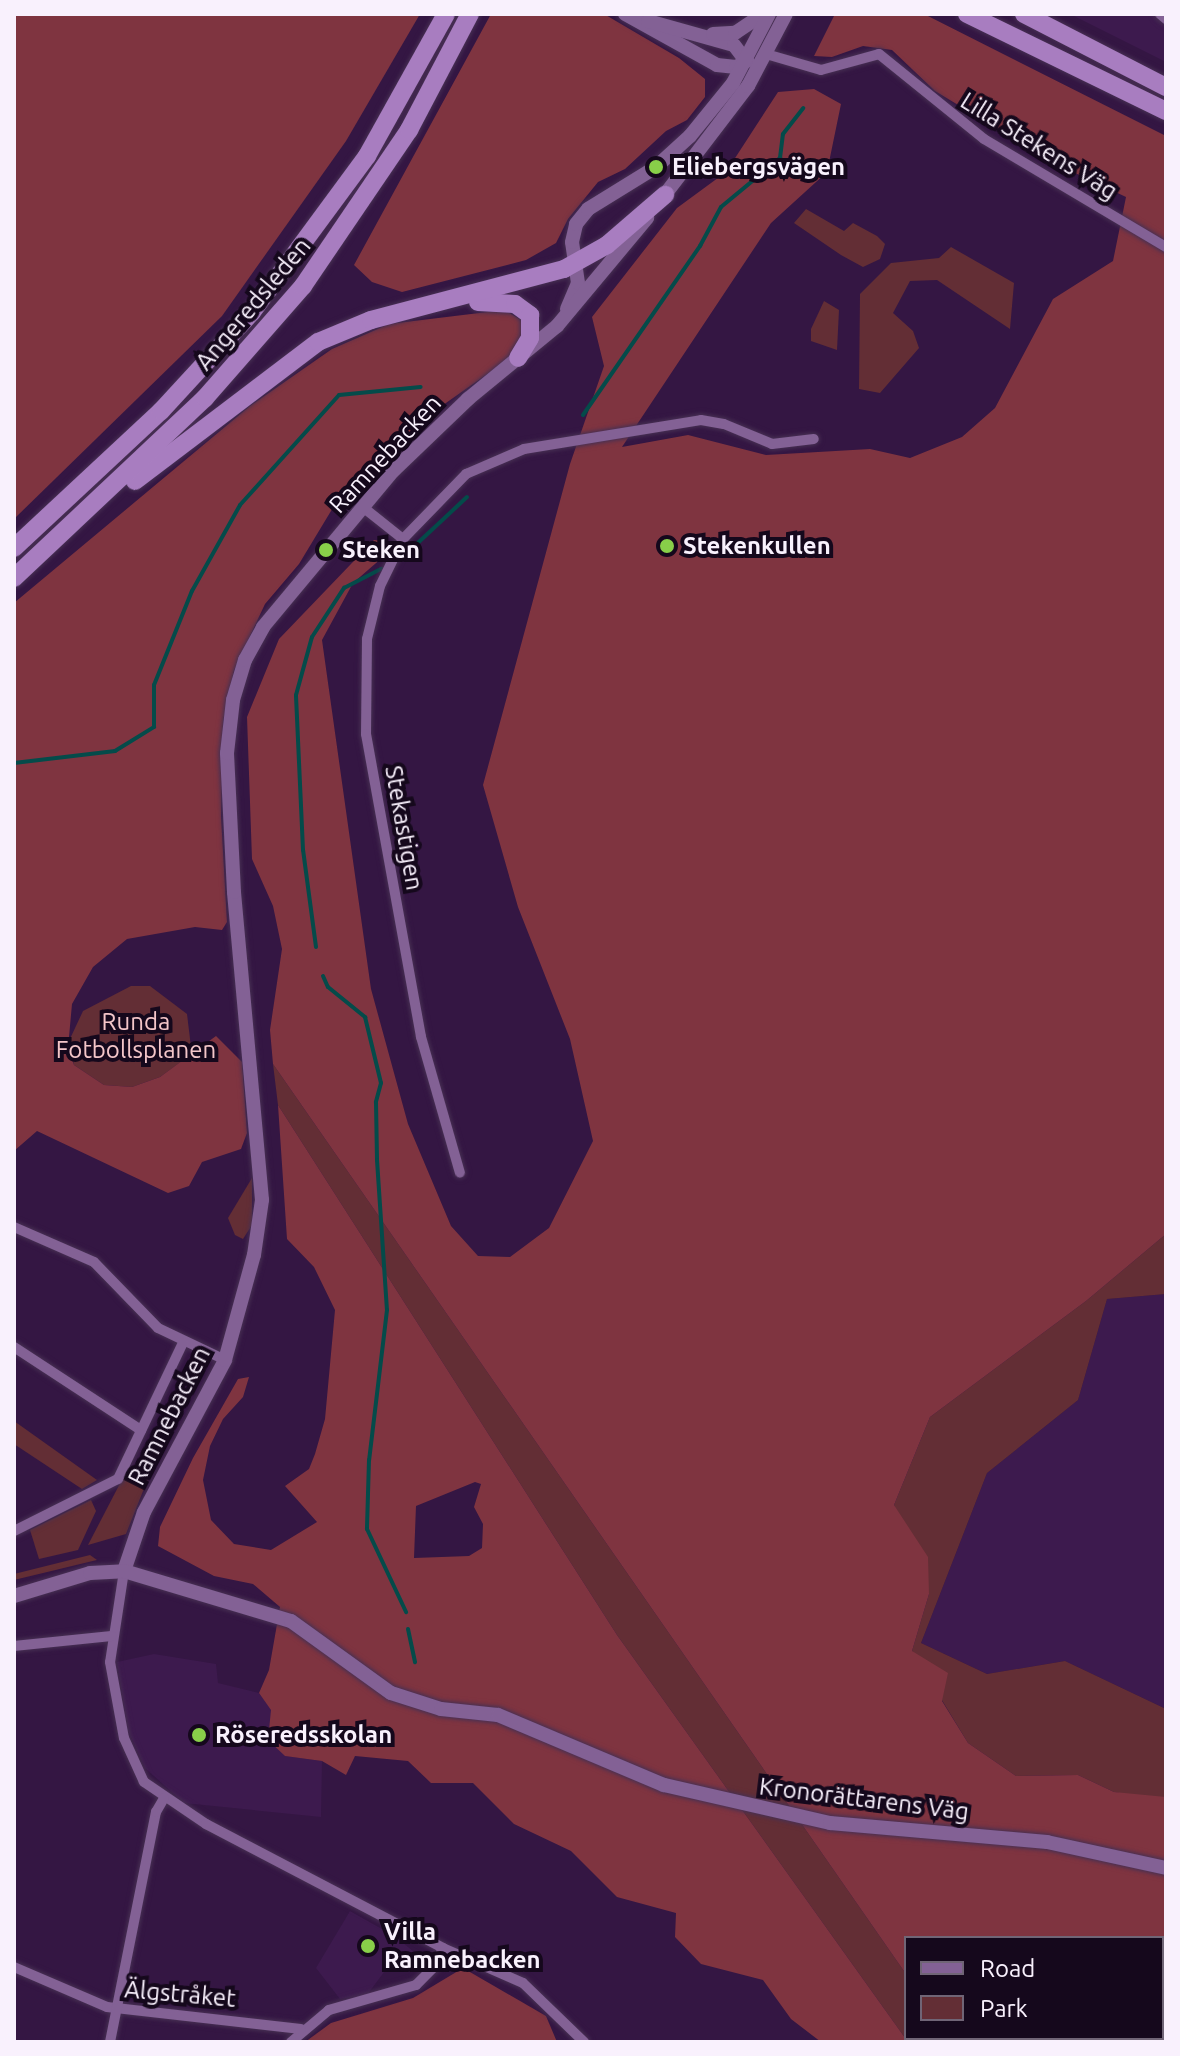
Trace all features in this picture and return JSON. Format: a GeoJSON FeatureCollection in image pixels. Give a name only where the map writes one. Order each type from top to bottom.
{"type":"FeatureCollection","features":[{"type":"Feature","properties":{"kind":"highway","name":"Angeredsleden"},"geometry":{"type":"LineString","coordinates":[[14,578],[205,398],[303,286],[395,153],[470,14]]}},
{"type":"Feature","properties":{"kind":"highway"},"geometry":{"type":"LineString","coordinates":[[967,14],[1166,111]]}},
{"type":"Feature","properties":{"kind":"highway"},"geometry":{"type":"LineString","coordinates":[[1024,14],[1166,87]]}},
{"type":"Feature","properties":{"kind":"highway","name":"Angeredsleden"},"geometry":{"type":"LineString","coordinates":[[14,548],[161,411],[252,312],[359,168],[442,19]]}},
{"type":"Feature","properties":{"kind":"highway"},"geometry":{"type":"LineString","coordinates":[[58,539],[318,342],[371,320],[439,304],[576,263],[607,245],[665,195]]}},
{"type":"Feature","properties":{"kind":"highway"},"geometry":{"type":"LineString","coordinates":[[439,304],[503,301],[525,309],[532,329],[518,358]]}},
{"type":"Feature","properties":{"kind":"street"},"geometry":{"type":"LineString","coordinates":[[683,31],[735,33],[763,14]]}},
{"type":"Feature","properties":{"kind":"street","name":"Ramnebacken"},"geometry":{"type":"LineString","coordinates":[[557,326],[576,290],[573,234],[582,216],[675,151],[705,120],[746,61],[769,14]]}},
{"type":"Feature","properties":{"kind":"street","name":"Ramnebacken"},"geometry":{"type":"LineString","coordinates":[[584,2042],[523,1983],[443,1948],[164,1798],[144,1782],[130,1756],[115,1702],[111,1636],[124,1571],[144,1512],[225,1360],[242,1309],[262,1200],[229,826],[233,700],[263,627],[430,433],[557,326],[728,114],[766,54],[786,14]]}},
{"type":"Feature","properties":{"kind":"street"},"geometry":{"type":"LineString","coordinates":[[1160,14],[1166,19]]}},
{"type":"Feature","properties":{"kind":"street"},"geometry":{"type":"LineString","coordinates":[[628,15],[734,45],[746,61]]}},
{"type":"Feature","properties":{"kind":"street"},"geometry":{"type":"LineString","coordinates":[[628,15],[717,65],[736,67],[766,54]]}},
{"type":"Feature","properties":{"kind":"street","name":"Lilla Stekens Väg"},"geometry":{"type":"LineString","coordinates":[[766,54],[821,70],[879,54],[984,139],[1166,247]]}},
{"type":"Feature","properties":{"kind":"street"},"geometry":{"type":"LineString","coordinates":[[364,508],[403,539],[466,474],[524,449],[701,420],[741,429],[772,444],[814,439]]}},
{"type":"Feature","properties":{"kind":"street","name":"Stekastigen"},"geometry":{"type":"LineString","coordinates":[[403,539],[380,586],[367,639],[366,734],[421,1037],[460,1173]]}},
{"type":"Feature","properties":{"kind":"street"},"geometry":{"type":"LineString","coordinates":[[14,1227],[94,1262],[158,1328],[183,1343],[225,1360]]}},
{"type":"Feature","properties":{"kind":"street"},"geometry":{"type":"LineString","coordinates":[[14,1531],[107,1488],[118,1479],[183,1343]]}},
{"type":"Feature","properties":{"kind":"street"},"geometry":{"type":"LineString","coordinates":[[14,1347],[141,1430]]}},
{"type":"Feature","properties":{"kind":"street"},"geometry":{"type":"LineString","coordinates":[[14,1596],[90,1573],[124,1571]]}},
{"type":"Feature","properties":{"kind":"street","name":"Kronorättarens Väg"},"geometry":{"type":"LineString","coordinates":[[124,1571],[291,1621],[391,1693],[441,1709],[498,1715],[664,1785],[830,1823],[1047,1842],[1166,1868]]}},
{"type":"Feature","properties":{"kind":"street"},"geometry":{"type":"LineString","coordinates":[[14,1646],[111,1636]]}},
{"type":"Feature","properties":{"kind":"street"},"geometry":{"type":"LineString","coordinates":[[110,2042],[156,1812],[164,1798]]}},
{"type":"Feature","properties":{"kind":"street"},"geometry":{"type":"LineString","coordinates":[[291,2042],[301,2029],[329,2010],[416,1985],[435,1966],[443,1948]]}},
{"type":"Feature","properties":{"kind":"street","name":"Älgstråket"},"geometry":{"type":"LineString","coordinates":[[14,1967],[117,2009],[301,2029]]}},
{"type":"Feature","properties":{"kind":"shaded area"},"geometry":{"type":"Polygon","coordinates":[[[14,14],[420,14],[346,141],[222,316],[14,519],[14,14]]]}},
{"type":"Feature","properties":{"kind":"shaded area"},"geometry":{"type":"Polygon","coordinates":[[[491,14],[604,14],[679,58],[705,79],[705,97],[687,120],[666,131],[625,169],[598,182],[568,219],[556,243],[526,260],[402,292],[372,282],[354,265],[491,14]]]}},
{"type":"Feature","properties":{"kind":"shaded area"},"geometry":{"type":"Polygon","coordinates":[[[835,14],[924,14],[1166,136],[1166,1234],[1086,1301],[930,1417],[894,1505],[928,1557],[929,1594],[912,1651],[948,1673],[942,1701],[968,1743],[1016,1776],[1078,1775],[1114,1792],[1166,1797],[1166,2042],[953,2042],[952,2040],[1164,2040],[1164,1936],[904,1936],[904,1971],[273,1064],[270,1030],[282,949],[273,906],[252,859],[247,717],[279,639],[374,540],[382,541],[383,557],[353,583],[322,640],[371,989],[408,1124],[451,1226],[478,1256],[510,1257],[549,1228],[593,1141],[570,1039],[518,907],[483,785],[570,464],[604,366],[592,317],[677,208],[726,172],[778,92],[814,89],[841,104],[827,172],[771,223],[622,447],[688,435],[766,455],[870,449],[910,458],[962,437],[995,408],[1053,299],[1113,261],[1126,197],[1054,163],[935,91],[892,50],[863,46],[832,57],[814,56],[835,14]]]}},
{"type":"Feature","properties":{"kind":"shaded area"},"geometry":{"type":"Polygon","coordinates":[[[1070,14],[1166,14],[1166,62],[1070,14]]]}},
{"type":"Feature","properties":{"kind":"shaded area"},"geometry":{"type":"Polygon","coordinates":[[[504,310],[521,320],[524,333],[510,358],[436,410],[368,487],[350,491],[334,506],[299,564],[265,604],[234,670],[223,721],[221,816],[227,922],[222,930],[195,927],[127,939],[93,967],[72,1004],[68,1048],[74,1065],[104,1085],[132,1087],[160,1077],[216,1036],[242,1062],[247,1133],[241,1149],[202,1162],[189,1186],[168,1193],[37,1131],[14,1151],[14,603],[250,406],[332,349],[389,324],[504,310]]]}},
{"type":"Feature","properties":{"kind":"shaded area"},"geometry":{"type":"Polygon","coordinates":[[[278,1105],[617,1635],[908,2042],[821,2042],[791,2019],[763,1980],[701,1964],[675,1937],[676,1913],[617,1897],[571,1851],[514,1824],[473,1783],[431,1783],[408,1761],[355,1756],[346,1775],[322,1761],[285,1756],[268,1740],[271,1710],[259,1693],[269,1670],[280,1607],[253,1584],[214,1576],[158,1546],[160,1527],[193,1458],[238,1379],[249,1377],[243,1397],[223,1419],[210,1446],[203,1480],[211,1520],[234,1544],[271,1550],[317,1522],[285,1486],[309,1469],[325,1419],[335,1310],[314,1267],[287,1239],[278,1105]],[[475,1482],[416,1506],[414,1558],[469,1556],[482,1548],[483,1524],[474,1507],[481,1484],[475,1482]]]}},
{"type":"Feature","properties":{"kind":"shaded area"},"geometry":{"type":"Polygon","coordinates":[[[1166,1294],[1166,1709],[1065,1661],[987,1674],[921,1643],[987,1473],[1078,1400],[1107,1299],[1166,1294]]]}},
{"type":"Feature","properties":{"kind":"shaded area","name":"Röseredsskolan"},"geometry":{"type":"Polygon","coordinates":[[[154,1654],[216,1664],[218,1683],[259,1693],[271,1709],[286,1756],[322,1761],[321,1817],[184,1803],[145,1768],[128,1730],[117,1662],[154,1654]]]}},
{"type":"Feature","properties":{"kind":"shaded area","name":"Villa Ramnebacken"},"geometry":{"type":"Polygon","coordinates":[[[350,1911],[396,1937],[420,1957],[416,1970],[396,1956],[367,1995],[340,1999],[316,1968],[350,1911]]]}},
{"type":"Feature","properties":{"kind":"shaded area"},"geometry":{"type":"Polygon","coordinates":[[[463,1968],[546,2016],[557,2042],[305,2042],[331,2023],[413,1998],[463,1968]]]}},
{"type":"Feature","properties":{"kind":"green space"},"geometry":{"type":"Polygon","coordinates":[[[806,209],[844,231],[853,223],[877,236],[885,244],[880,259],[863,267],[841,255],[794,223],[806,209]]]}},
{"type":"Feature","properties":{"kind":"green space"},"geometry":{"type":"Polygon","coordinates":[[[951,247],[1014,283],[1010,329],[937,280],[910,281],[893,313],[913,331],[919,348],[880,393],[859,389],[860,294],[891,263],[939,258],[951,247]]]}},
{"type":"Feature","properties":{"kind":"green space"},"geometry":{"type":"Polygon","coordinates":[[[824,301],[839,310],[837,350],[811,341],[811,329],[824,301]]]}},
{"type":"Feature","properties":{"kind":"green space","name":"Runda Fotbollsplanen"},"geometry":{"type":"Polygon","coordinates":[[[131,986],[150,986],[187,1014],[191,1047],[185,1059],[160,1077],[132,1087],[104,1085],[74,1065],[69,1041],[83,1011],[131,986]]]}},
{"type":"Feature","properties":{"kind":"green space"},"geometry":{"type":"Polygon","coordinates":[[[273,1064],[904,1971],[904,2036],[617,1635],[278,1105],[273,1064]]]}},
{"type":"Feature","properties":{"kind":"green space"},"geometry":{"type":"Polygon","coordinates":[[[252,1178],[252,1225],[243,1239],[235,1235],[228,1218],[252,1178]]]}},
{"type":"Feature","properties":{"kind":"green space"},"geometry":{"type":"Polygon","coordinates":[[[1166,1234],[1166,1294],[1107,1299],[1078,1400],[987,1473],[921,1643],[987,1674],[1065,1661],[1166,1709],[1166,1797],[1147,1798],[1114,1792],[1078,1775],[1016,1776],[968,1743],[912,1651],[929,1594],[894,1505],[930,1417],[1086,1301],[1166,1234]]]}},
{"type":"Feature","properties":{"kind":"green space"},"geometry":{"type":"Polygon","coordinates":[[[14,1421],[97,1480],[82,1489],[14,1444],[14,1421]]]}},
{"type":"Feature","properties":{"kind":"green space"},"geometry":{"type":"Polygon","coordinates":[[[153,1466],[126,1534],[88,1545],[128,1468],[153,1466]]]}},
{"type":"Feature","properties":{"kind":"green space"},"geometry":{"type":"Polygon","coordinates":[[[91,1500],[96,1511],[78,1550],[39,1559],[30,1530],[91,1500]]]}},
{"type":"Feature","properties":{"kind":"green space"},"geometry":{"type":"Polygon","coordinates":[[[90,1555],[97,1560],[14,1580],[14,1574],[90,1555]]]}},
{"type":"Feature","properties":{"kind":"green space"},"geometry":{"type":"Polygon","coordinates":[[[907,2040],[953,2042],[908,2042],[907,2040]]]}},
{"type":"Feature","properties":{"kind":"waterway"},"geometry":{"type":"LineString","coordinates":[[583,415],[700,246],[721,207],[780,158],[783,134],[803,108]]}},
{"type":"Feature","properties":{"kind":"waterway"},"geometry":{"type":"LineString","coordinates":[[14,763],[115,751],[154,727],[154,685],[192,591],[240,505],[339,395],[421,387]]}},
{"type":"Feature","properties":{"kind":"waterway"},"geometry":{"type":"LineString","coordinates":[[407,553],[467,497]]}},
{"type":"Feature","properties":{"kind":"waterway"},"geometry":{"type":"LineString","coordinates":[[316,947],[303,850],[296,695],[312,637],[344,588],[381,569]]}},
{"type":"Feature","properties":{"kind":"waterway"},"geometry":{"type":"LineString","coordinates":[[323,976],[328,987],[365,1017],[381,1083],[376,1102],[377,1160],[387,1310],[369,1460],[367,1529],[406,1612]]}},
{"type":"Feature","properties":{"kind":"waterway"},"geometry":{"type":"LineString","coordinates":[[408,1629],[415,1662]]}},
{"type":"Feature","properties":{"kind":"place","name":"Eliebergsvägen"},"geometry":{"type":"Point","coordinates":[656,167]}},
{"type":"Feature","properties":{"kind":"place","name":"Stekenkullen"},"geometry":{"type":"Point","coordinates":[667,546]}},
{"type":"Feature","properties":{"kind":"place","name":"Steken"},"geometry":{"type":"Point","coordinates":[326,550]}},
{"type":"Feature","properties":{"kind":"place","name":"Röseredsskolan"},"geometry":{"type":"Point","coordinates":[199,1735]}},
{"type":"Feature","properties":{"kind":"place","name":"Villa Ramnebacken"},"geometry":{"type":"Point","coordinates":[368,1946]}}]}
